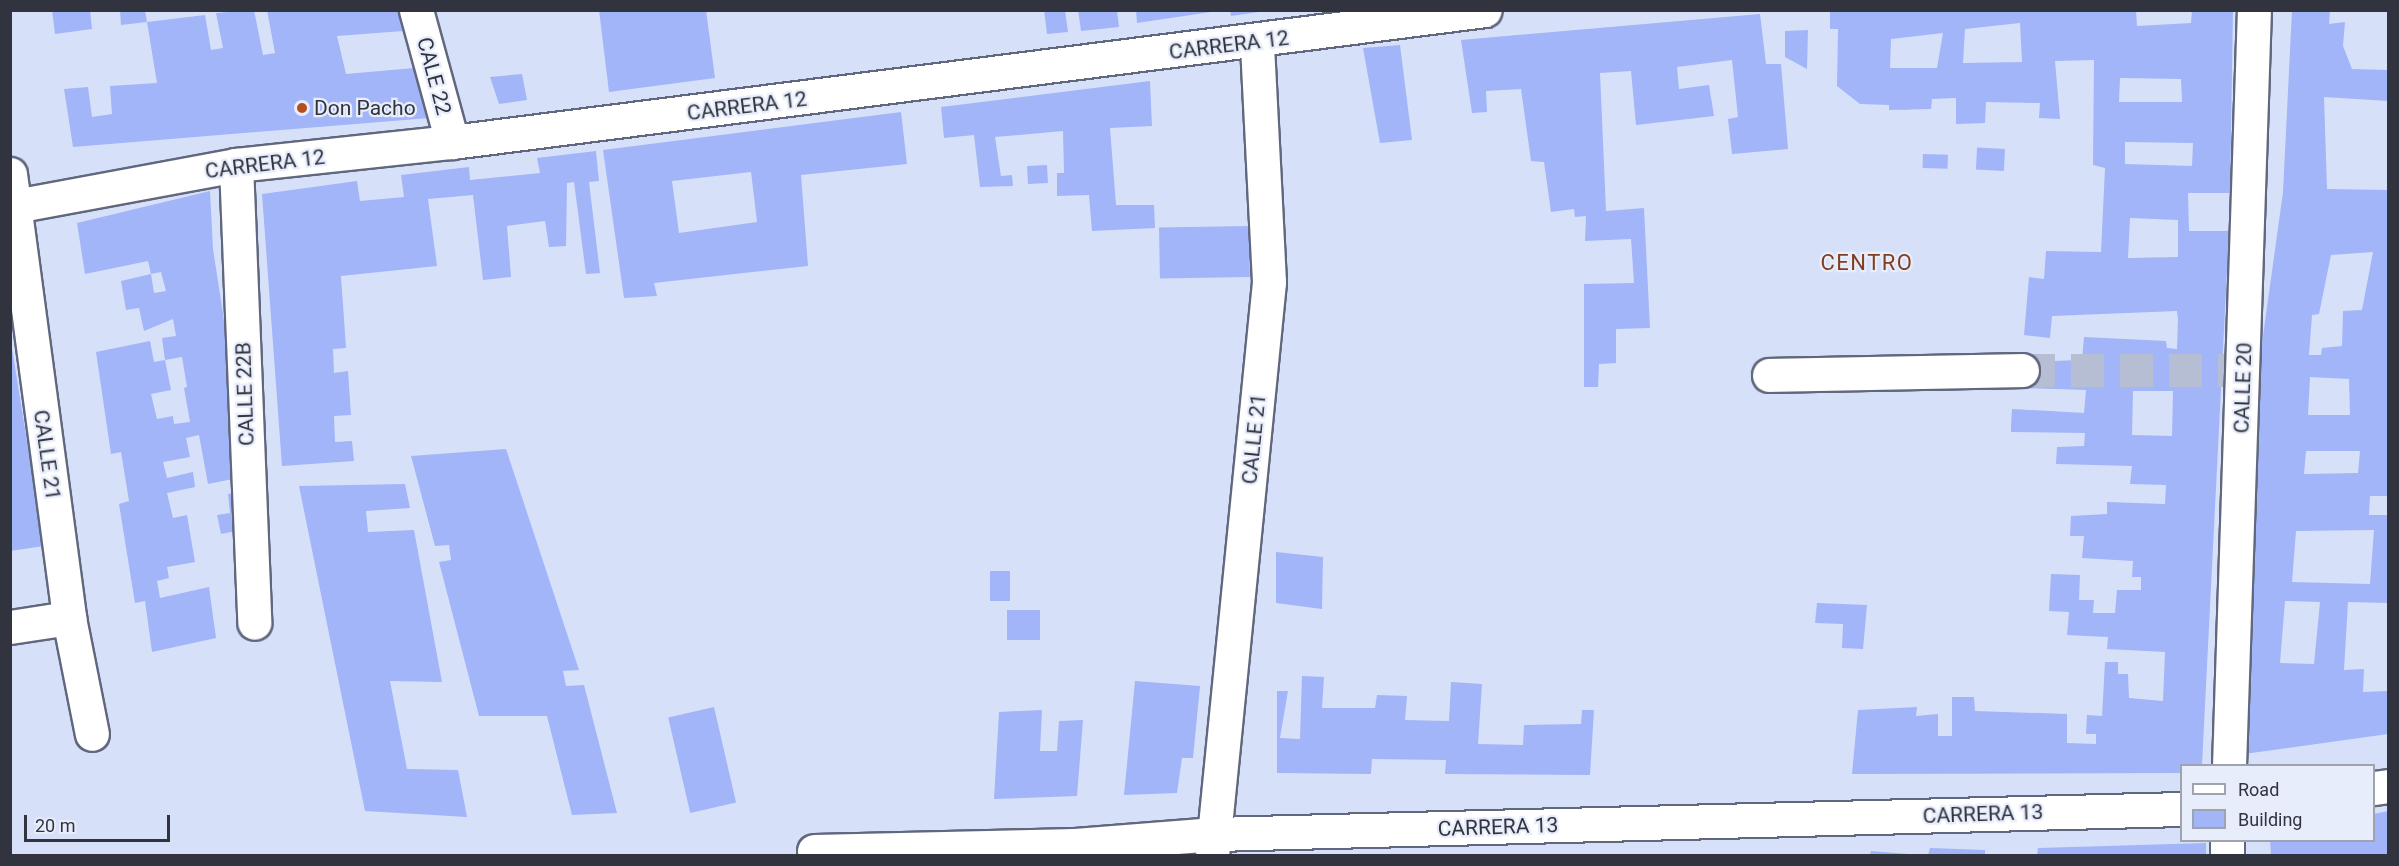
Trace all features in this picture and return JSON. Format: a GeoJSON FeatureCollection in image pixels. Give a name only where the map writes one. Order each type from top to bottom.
{"type":"FeatureCollection","features":[{"type":"Feature","properties":{"kind":"street","name":"CALE 22"},"geometry":{"type":"LineString","coordinates":[[416,10],[452,142]]}},
{"type":"Feature","properties":{"kind":"street","name":"CARRERA 12"},"geometry":{"type":"LineString","coordinates":[[12,207],[236,165],[452,142],[1257,42],[1428,14],[1485,10]]}},
{"type":"Feature","properties":{"kind":"street","name":"CALLE 20"},"geometry":{"type":"LineString","coordinates":[[2229,764],[2234,371],[2254,10]]}},
{"type":"Feature","properties":{"kind":"street","name":"CALLE 21"},"geometry":{"type":"LineString","coordinates":[[1214,845],[1269,282],[1257,42]]}},
{"type":"Feature","properties":{"kind":"street","name":"CALLE 22B"},"geometry":{"type":"LineString","coordinates":[[236,165],[254,623]]}},
{"type":"Feature","properties":{"kind":"street","name":"CALLE 21"},"geometry":{"type":"LineString","coordinates":[[10,174],[12,207],[69,618],[92,734]]}},
{"type":"Feature","properties":{"kind":"street"},"geometry":{"type":"LineString","coordinates":[[1769,375],[2022,370]]}},
{"type":"Feature","properties":{"kind":"street"},"geometry":{"type":"LineString","coordinates":[[10,627],[69,618]]}},
{"type":"Feature","properties":{"kind":"street","name":"CARRERA 13"},"geometry":{"type":"LineString","coordinates":[[814,850],[1214,845],[2180,809]]}},
{"type":"Feature","properties":{"kind":"building"},"geometry":{"type":"Polygon","coordinates":[[[52,10],[90,10],[92,29],[55,34],[52,10]]]}},
{"type":"Feature","properties":{"kind":"building"},"geometry":{"type":"Polygon","coordinates":[[[120,10],[145,10],[147,22],[121,25],[120,10]]]}},
{"type":"Feature","properties":{"kind":"building"},"geometry":{"type":"Polygon","coordinates":[[[254,10],[263,55],[275,53],[267,10],[397,10],[403,31],[337,36],[346,74],[414,68],[429,118],[73,147],[64,89],[88,87],[92,117],[112,114],[110,86],[157,83],[147,22],[205,15],[211,50],[223,48],[216,13],[254,10]]]}},
{"type":"Feature","properties":{"kind":"building"},"geometry":{"type":"Polygon","coordinates":[[[599,10],[706,10],[715,78],[609,92],[599,10]]]}},
{"type":"Feature","properties":{"kind":"building"},"geometry":{"type":"Polygon","coordinates":[[[1044,10],[1065,10],[1068,32],[1047,34],[1044,10]]]}},
{"type":"Feature","properties":{"kind":"building"},"geometry":{"type":"Polygon","coordinates":[[[1078,10],[1117,10],[1119,27],[1081,31],[1078,10]]]}},
{"type":"Feature","properties":{"kind":"building"},"geometry":{"type":"Polygon","coordinates":[[[1136,10],[1211,10],[1211,12],[1137,23],[1136,10]]]}},
{"type":"Feature","properties":{"kind":"building"},"geometry":{"type":"Polygon","coordinates":[[[1230,10],[1259,10],[1259,12],[1231,16],[1230,10]]]}},
{"type":"Feature","properties":{"kind":"building"},"geometry":{"type":"Polygon","coordinates":[[[1830,10],[2136,10],[2137,26],[2191,23],[2192,10],[2233,10],[2230,193],[2188,193],[2189,231],[2229,231],[2202,764],[2180,764],[2180,773],[1852,774],[1858,710],[1917,707],[1916,716],[1938,714],[1938,736],[1952,736],[1952,697],[1974,697],[1975,711],[2067,714],[2067,743],[2096,744],[2096,734],[2086,734],[2087,715],[2102,716],[2105,662],[2118,662],[2118,674],[2128,674],[2129,698],[2163,701],[2165,652],[2107,649],[2108,637],[2067,635],[2069,612],[2049,611],[2051,574],[2080,575],[2079,600],[2094,600],[2093,613],[2115,613],[2117,590],[2141,590],[2141,577],[2132,577],[2133,561],[2082,558],[2084,536],[2070,536],[2071,516],[2107,514],[2107,502],[2165,504],[2166,485],[2130,484],[2132,466],[2056,464],[2057,447],[2084,446],[2085,433],[2011,432],[2011,426],[2012,409],[2084,413],[2086,390],[2022,388],[2026,362],[2082,360],[2084,337],[2166,341],[2167,348],[2177,349],[2178,319],[2177,311],[2052,316],[2050,338],[2024,335],[2029,277],[2044,279],[2046,251],[2101,252],[2105,168],[2093,165],[2094,60],[2055,61],[2060,119],[2039,118],[2040,103],[1986,102],[1985,123],[1956,124],[1956,98],[1932,99],[1931,109],[1889,110],[1889,105],[1860,104],[1837,86],[1838,29],[1830,29],[1830,10]],[[2020,23],[1965,29],[1963,63],[2022,62],[2020,23]],[[1943,33],[1891,39],[1890,68],[1937,68],[1943,33]],[[2120,78],[2119,102],[2182,102],[2181,79],[2120,78]],[[2125,142],[2125,164],[2192,166],[2193,143],[2125,142]],[[2130,218],[2128,258],[2178,257],[2178,220],[2130,218]],[[2133,391],[2132,435],[2172,436],[2173,391],[2133,391]]]}},
{"type":"Feature","properties":{"kind":"building"},"geometry":{"type":"Polygon","coordinates":[[[2292,10],[2330,10],[2329,24],[2345,22],[2343,46],[2352,69],[2388,70],[2388,101],[2324,97],[2327,189],[2388,190],[2388,496],[2370,496],[2369,515],[2388,515],[2388,603],[2348,602],[2344,670],[2364,669],[2363,692],[2388,691],[2388,734],[2244,754],[2258,372],[2283,192],[2292,10]],[[2373,252],[2331,255],[2319,314],[2312,315],[2309,355],[2321,355],[2322,348],[2342,346],[2343,311],[2362,310],[2373,252]],[[2310,377],[2308,415],[2350,415],[2349,379],[2310,377]],[[2306,451],[2304,474],[2358,473],[2360,451],[2306,451]],[[2374,530],[2296,531],[2292,582],[2370,584],[2374,530]],[[2285,601],[2280,663],[2314,664],[2320,602],[2285,601]]]}},
{"type":"Feature","properties":{"kind":"building"},"geometry":{"type":"Polygon","coordinates":[[[1760,14],[1766,64],[1781,64],[1788,149],[1732,154],[1728,119],[1738,117],[1732,60],[1677,67],[1679,89],[1709,85],[1714,116],[1636,125],[1631,71],[1600,73],[1606,211],[1644,208],[1650,328],[1616,329],[1616,363],[1599,364],[1598,387],[1584,387],[1584,284],[1634,283],[1631,239],[1585,241],[1586,216],[1575,217],[1574,209],[1551,212],[1544,162],[1531,161],[1521,89],[1486,91],[1487,112],[1472,113],[1461,40],[1760,14]]]}},
{"type":"Feature","properties":{"kind":"building"},"geometry":{"type":"Polygon","coordinates":[[[1808,30],[1807,69],[1785,57],[1785,31],[1808,30]]]}},
{"type":"Feature","properties":{"kind":"building"},"geometry":{"type":"Polygon","coordinates":[[[1400,45],[1412,140],[1380,143],[1363,48],[1400,45]]]}},
{"type":"Feature","properties":{"kind":"building"},"geometry":{"type":"Polygon","coordinates":[[[522,74],[527,100],[499,104],[490,77],[522,74]]]}},
{"type":"Feature","properties":{"kind":"building"},"geometry":{"type":"Polygon","coordinates":[[[1150,81],[1152,126],[1110,128],[1116,205],[1154,205],[1155,228],[1092,231],[1089,195],[1057,196],[1057,173],[1064,173],[1063,131],[995,137],[1001,176],[1012,175],[1013,186],[980,187],[974,135],[944,138],[941,107],[1150,81]]]}},
{"type":"Feature","properties":{"kind":"building"},"geometry":{"type":"Polygon","coordinates":[[[901,112],[907,164],[801,175],[808,266],[654,283],[657,296],[624,298],[603,150],[901,112]],[[751,172],[672,181],[679,233],[757,222],[751,172]]]}},
{"type":"Feature","properties":{"kind":"building"},"geometry":{"type":"Polygon","coordinates":[[[1977,148],[2005,149],[2004,171],[1976,170],[1977,148]]]}},
{"type":"Feature","properties":{"kind":"building"},"geometry":{"type":"Polygon","coordinates":[[[596,151],[599,181],[589,182],[600,273],[586,274],[574,182],[567,183],[566,246],[549,247],[545,221],[507,226],[511,277],[483,280],[473,195],[428,199],[437,266],[341,276],[346,348],[333,349],[334,373],[348,371],[351,415],[334,416],[335,442],[352,441],[354,461],[282,466],[262,194],[357,181],[360,201],[404,197],[401,175],[469,167],[470,180],[540,173],[537,158],[596,151]]]}},
{"type":"Feature","properties":{"kind":"building"},"geometry":{"type":"Polygon","coordinates":[[[1923,154],[1948,155],[1947,169],[1923,168],[1923,154]]]}},
{"type":"Feature","properties":{"kind":"building"},"geometry":{"type":"Polygon","coordinates":[[[1047,165],[1048,183],[1028,184],[1027,166],[1047,165]]]}},
{"type":"Feature","properties":{"kind":"building"},"geometry":{"type":"Polygon","coordinates":[[[210,191],[213,249],[248,476],[208,484],[199,435],[186,438],[190,457],[163,462],[167,478],[193,472],[195,487],[167,493],[173,518],[187,515],[195,562],[167,567],[169,578],[157,581],[160,598],[209,587],[216,638],[152,652],[145,601],[135,603],[119,504],[129,501],[121,452],[111,454],[96,352],[150,341],[154,362],[165,360],[162,338],[176,336],[173,319],[144,331],[139,308],[126,310],[121,281],[151,274],[148,261],[85,274],[77,223],[210,191]],[[161,272],[151,274],[154,293],[166,291],[161,272]],[[182,357],[165,360],[171,390],[151,394],[157,419],[173,416],[174,424],[190,422],[184,388],[187,387],[182,357]]]}},
{"type":"Feature","properties":{"kind":"building"},"geometry":{"type":"Polygon","coordinates":[[[1249,226],[1250,277],[1160,279],[1159,228],[1249,226]]]}},
{"type":"Feature","properties":{"kind":"building"},"geometry":{"type":"Polygon","coordinates":[[[10,336],[44,546],[10,551],[10,336]]]}},
{"type":"Feature","properties":{"kind":"building"},"geometry":{"type":"Polygon","coordinates":[[[506,449],[579,670],[563,671],[566,686],[584,685],[617,813],[572,815],[547,716],[479,716],[439,562],[451,560],[449,545],[435,546],[411,456],[506,449]]]}},
{"type":"Feature","properties":{"kind":"building"},"geometry":{"type":"Polygon","coordinates":[[[405,484],[410,508],[366,511],[368,532],[414,530],[442,682],[390,681],[407,769],[458,770],[467,817],[365,811],[299,486],[405,484]]]}},
{"type":"Feature","properties":{"kind":"building"},"geometry":{"type":"Polygon","coordinates":[[[251,491],[256,527],[221,534],[217,515],[230,513],[228,494],[251,491]]]}},
{"type":"Feature","properties":{"kind":"building"},"geometry":{"type":"Polygon","coordinates":[[[1276,552],[1323,557],[1322,609],[1276,603],[1276,552]]]}},
{"type":"Feature","properties":{"kind":"building"},"geometry":{"type":"Polygon","coordinates":[[[990,571],[1010,571],[1010,601],[990,601],[990,571]]]}},
{"type":"Feature","properties":{"kind":"building"},"geometry":{"type":"Polygon","coordinates":[[[1817,603],[1867,605],[1863,649],[1842,648],[1843,624],[1815,623],[1817,603]]]}},
{"type":"Feature","properties":{"kind":"building"},"geometry":{"type":"Polygon","coordinates":[[[1007,610],[1040,610],[1040,640],[1007,640],[1007,610]]]}},
{"type":"Feature","properties":{"kind":"building"},"geometry":{"type":"Polygon","coordinates":[[[1302,676],[1324,677],[1322,708],[1375,708],[1377,695],[1407,696],[1405,720],[1449,721],[1451,682],[1482,684],[1478,744],[1523,745],[1524,725],[1581,724],[1582,710],[1594,710],[1590,775],[1445,774],[1446,760],[1372,759],[1371,774],[1277,773],[1277,691],[1288,691],[1280,738],[1300,739],[1302,676]]]}},
{"type":"Feature","properties":{"kind":"building"},"geometry":{"type":"Polygon","coordinates":[[[1135,681],[1200,686],[1193,758],[1182,758],[1177,793],[1124,795],[1135,681]]]}},
{"type":"Feature","properties":{"kind":"building"},"geometry":{"type":"Polygon","coordinates":[[[714,707],[736,802],[690,813],[668,718],[714,707]]]}},
{"type":"Feature","properties":{"kind":"building"},"geometry":{"type":"Polygon","coordinates":[[[1042,710],[1040,751],[1057,751],[1059,721],[1083,720],[1077,796],[994,799],[999,712],[1042,710]]]}},
{"type":"Feature","properties":{"kind":"building"},"geometry":{"type":"Polygon","coordinates":[[[2388,811],[2388,855],[2271,855],[2270,842],[2375,842],[2375,814],[2388,811]]]}},
{"type":"Feature","properties":{"kind":"building"},"geometry":{"type":"Polygon","coordinates":[[[2206,843],[2206,855],[2037,855],[2038,848],[2206,843]]]}},
{"type":"Feature","properties":{"kind":"building"},"geometry":{"type":"Polygon","coordinates":[[[1930,848],[1985,850],[1985,855],[1928,855],[1930,848]]]}},
{"type":"Feature","properties":{"kind":"building"},"geometry":{"type":"Polygon","coordinates":[[[1871,851],[1908,854],[1908,855],[1870,855],[1871,851]]]}},
{"type":"Feature","properties":{"kind":"tunnel"},"geometry":{"type":"LineString","coordinates":[[2022,370],[2225,370]]}},
{"type":"Feature","properties":{"kind":"place","name":"Don Pacho"},"geometry":{"type":"Point","coordinates":[302,108]}},
{"type":"Feature","properties":{"kind":"district","name":"CENTRO"},"geometry":{"type":"Point","coordinates":[1867,263]}}]}
